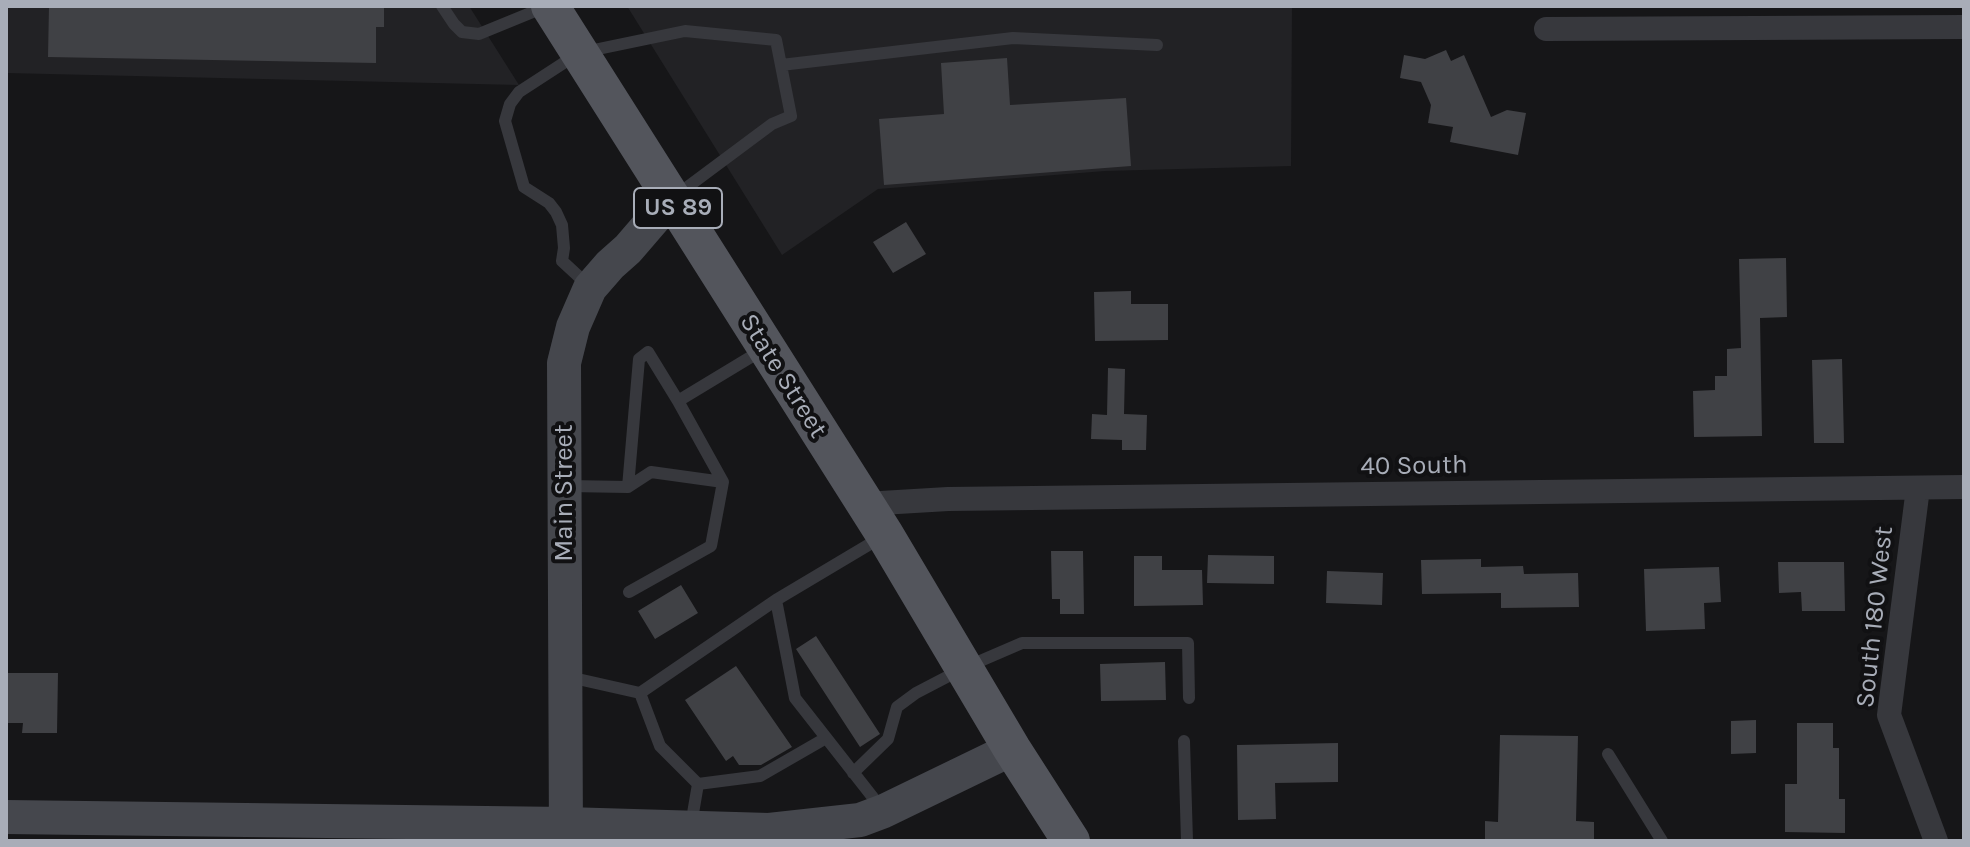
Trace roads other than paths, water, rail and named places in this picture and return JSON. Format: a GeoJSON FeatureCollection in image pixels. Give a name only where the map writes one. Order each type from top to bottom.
{"type":"FeatureCollection","features":[{"type":"Feature","properties":{"kind":"main road","name":"State Street"},"geometry":{"type":"LineString","coordinates":[[549,6],[885,535],[1012,749]]}},
{"type":"Feature","properties":{"kind":"main road","name":"US 89"},"geometry":{"type":"LineString","coordinates":[[1012,749],[1071,841]]}},
{"type":"Feature","properties":{"kind":"street"},"geometry":{"type":"LineString","coordinates":[[1546,29],[1964,27]]}},
{"type":"Feature","properties":{"kind":"street","name":"Main Street"},"geometry":{"type":"LineString","coordinates":[[566,833],[564,363],[573,327],[590,288],[671,199]]}},
{"type":"Feature","properties":{"kind":"street","name":"40 South"},"geometry":{"type":"LineString","coordinates":[[864,504],[948,499],[1964,487]]}},
{"type":"Feature","properties":{"kind":"street","name":"South 180 West"},"geometry":{"type":"LineString","coordinates":[[1918,488],[1889,715],[1936,841]]}},
{"type":"Feature","properties":{"kind":"street"},"geometry":{"type":"LineString","coordinates":[[6,817],[566,833],[691,828],[769,835],[869,820],[1012,749]]}},
{"type":"Feature","properties":{"kind":"lane"},"geometry":{"type":"LineString","coordinates":[[442,6],[462,32],[479,34],[549,6]]}},
{"type":"Feature","properties":{"kind":"lane"},"geometry":{"type":"LineString","coordinates":[[590,288],[562,261],[562,225],[556,212],[549,203],[524,187],[505,121],[510,104],[519,92],[579,53],[685,31],[776,40],[791,116],[772,124],[671,199]]}},
{"type":"Feature","properties":{"kind":"lane"},"geometry":{"type":"LineString","coordinates":[[781,65],[1013,38],[1157,45]]}},
{"type":"Feature","properties":{"kind":"lane"},"geometry":{"type":"LineString","coordinates":[[678,401],[766,348]]}},
{"type":"Feature","properties":{"kind":"lane"},"geometry":{"type":"LineString","coordinates":[[628,487],[639,359],[648,352],[723,482],[711,546],[629,592]]}},
{"type":"Feature","properties":{"kind":"lane"},"geometry":{"type":"LineString","coordinates":[[564,486],[628,487],[651,472],[723,482]]}},
{"type":"Feature","properties":{"kind":"lane"},"geometry":{"type":"LineString","coordinates":[[566,676],[640,693],[776,600],[885,535]]}},
{"type":"Feature","properties":{"kind":"lane"},"geometry":{"type":"LineString","coordinates":[[776,600],[795,698],[853,773],[869,820]]}},
{"type":"Feature","properties":{"kind":"lane"},"geometry":{"type":"LineString","coordinates":[[853,773],[888,739],[897,707],[916,693],[964,668],[1022,643],[1188,643],[1189,698]]}},
{"type":"Feature","properties":{"kind":"lane"},"geometry":{"type":"LineString","coordinates":[[640,693],[660,746],[698,784]]}},
{"type":"Feature","properties":{"kind":"lane"},"geometry":{"type":"LineString","coordinates":[[698,784],[760,776],[826,738]]}},
{"type":"Feature","properties":{"kind":"lane"},"geometry":{"type":"LineString","coordinates":[[1184,741],[1187,841]]}},
{"type":"Feature","properties":{"kind":"lane"},"geometry":{"type":"LineString","coordinates":[[1608,754],[1662,841]]}},
{"type":"Feature","properties":{"kind":"lane"},"geometry":{"type":"LineString","coordinates":[[691,828],[698,784]]}}]}
